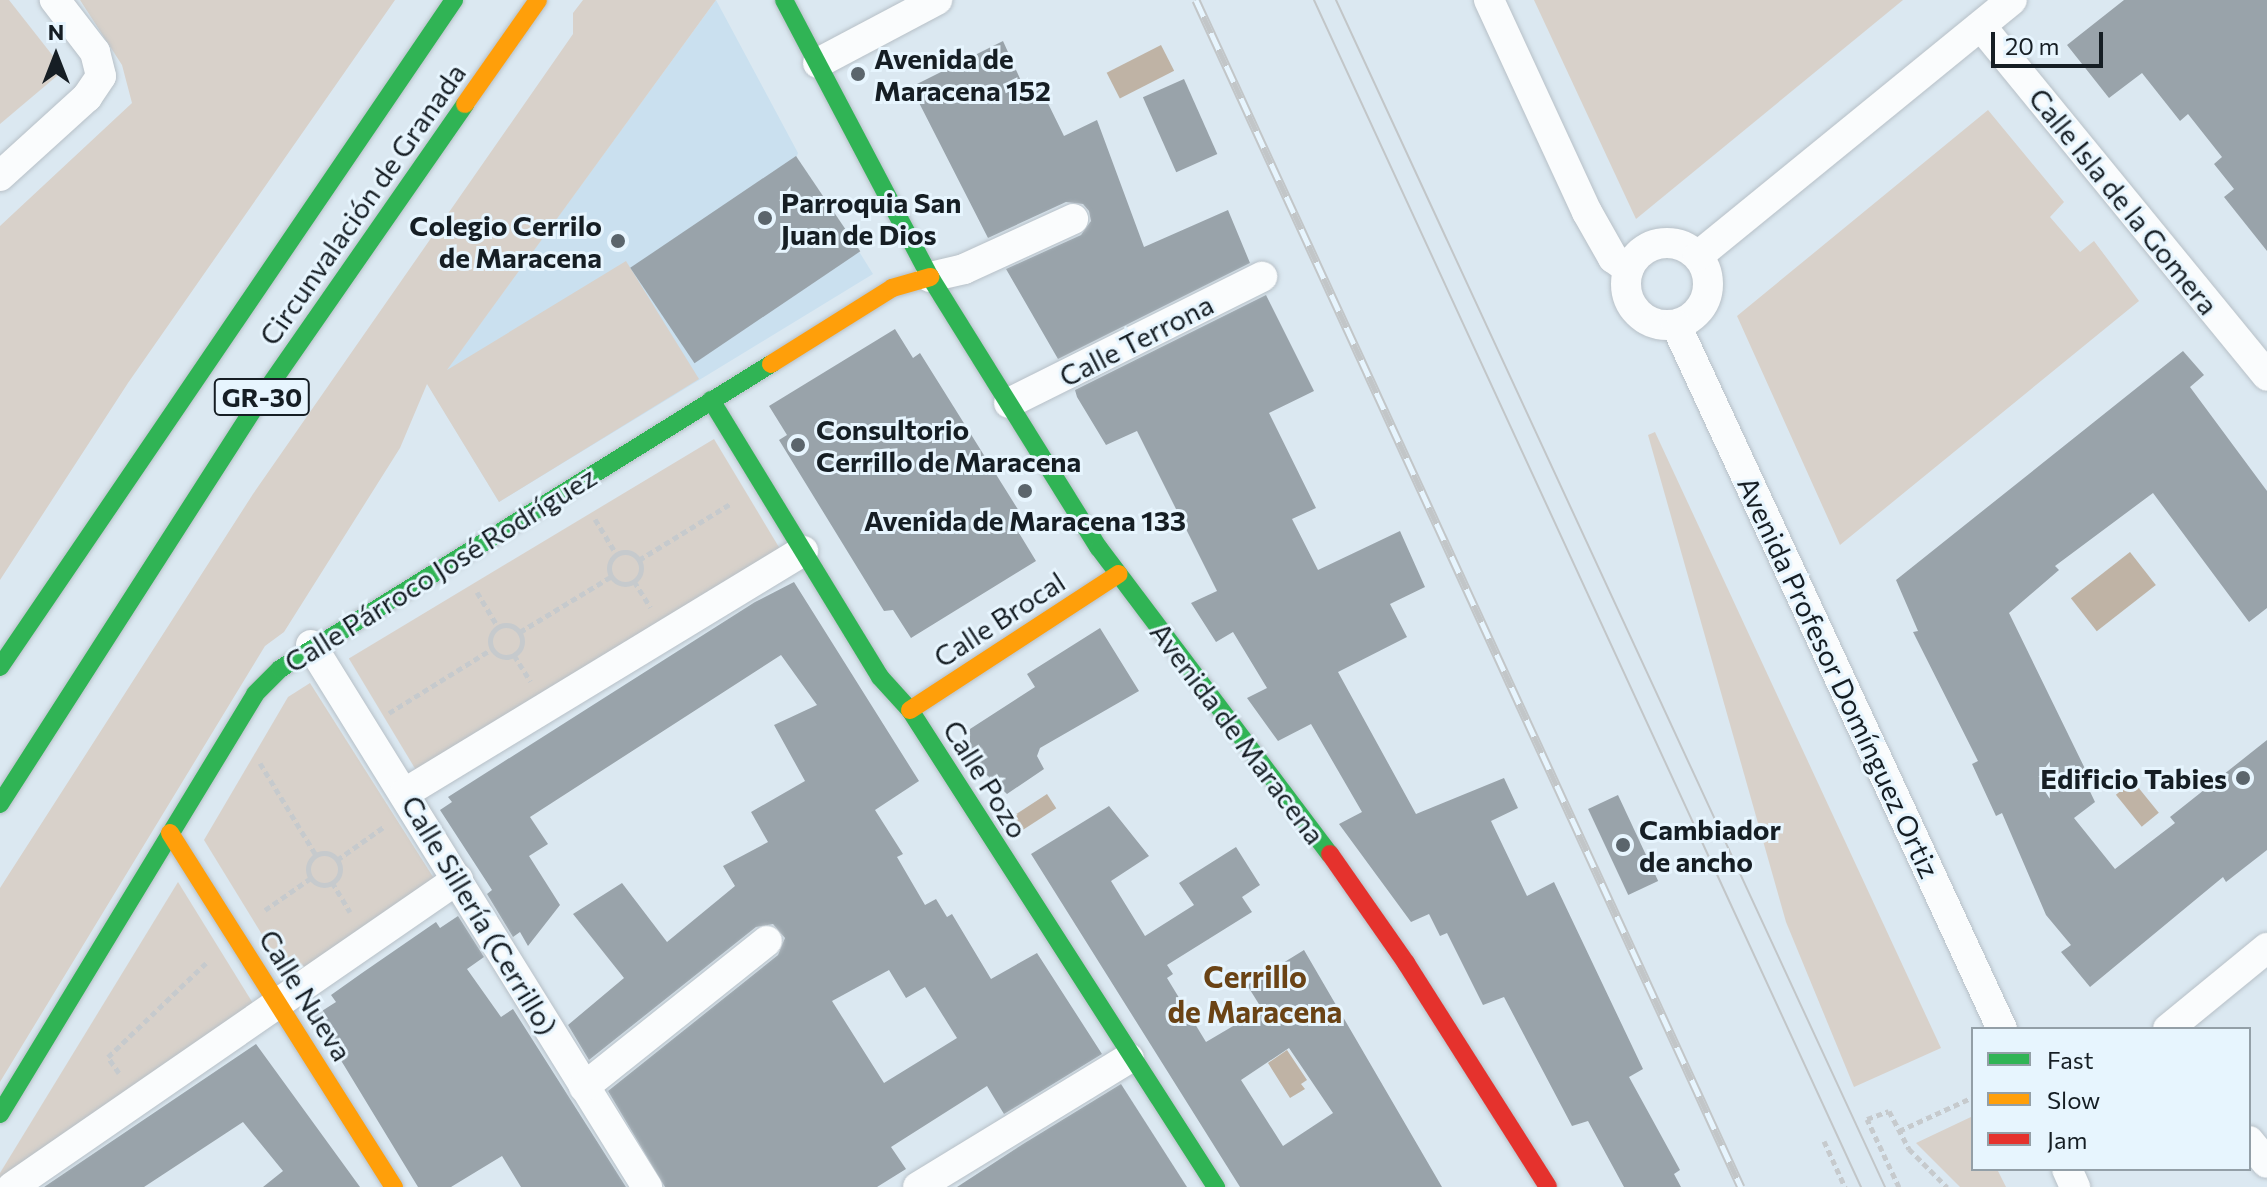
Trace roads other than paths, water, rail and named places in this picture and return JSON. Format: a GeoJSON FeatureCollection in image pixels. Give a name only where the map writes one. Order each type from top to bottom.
{"type":"FeatureCollection","features":[{"type":"Feature","properties":{"kind":"main road","name":"Circunvalación de Granada"},"geometry":{"type":"LineString","coordinates":[[0,667],[454,0]]}},
{"type":"Feature","properties":{"kind":"main road","name":"Circunvalación de Granada"},"geometry":{"type":"LineString","coordinates":[[0,804],[261,398],[538,0]]}},
{"type":"Feature","properties":{"kind":"main road","name":"Avenida de Maracena"},"geometry":{"type":"LineString","coordinates":[[784,0],[930,277],[1009,403],[1119,574],[1299,810],[1406,963],[1536,1182]]}},
{"type":"Feature","properties":{"kind":"main road","name":"Calle Párroco José Rodríguez"},"geometry":{"type":"LineString","coordinates":[[0,1114],[255,694],[311,645],[892,288],[930,277]]}},
{"type":"Feature","properties":{"kind":"main road","name":"Calle Pozo"},"geometry":{"type":"LineString","coordinates":[[711,400],[880,677],[910,710],[1129,1058],[1148,1075],[1216,1187]]}},
{"type":"Feature","properties":{"kind":"main road","name":"Calle Brocal"},"geometry":{"type":"LineString","coordinates":[[910,710],[1119,574]]}},
{"type":"Feature","properties":{"kind":"main road","name":"Calle Nueva"},"geometry":{"type":"LineString","coordinates":[[170,833],[394,1187]]}},
{"type":"Feature","properties":{"kind":"street"},"geometry":{"type":"LineString","coordinates":[[0,176],[87,97],[101,76],[95,52],[55,0]]}},
{"type":"Feature","properties":{"kind":"street"},"geometry":{"type":"LineString","coordinates":[[818,63],[937,0]]}},
{"type":"Feature","properties":{"kind":"street"},"geometry":{"type":"LineString","coordinates":[[1489,0],[1587,212],[1613,258],[1629,269]]}},
{"type":"Feature","properties":{"kind":"street"},"geometry":{"type":"LineString","coordinates":[[1698,256],[2012,0]]}},
{"type":"Feature","properties":{"kind":"street","name":"Calle Isla de la Gomera"},"geometry":{"type":"LineString","coordinates":[[1981,26],[2267,376]]}},
{"type":"Feature","properties":{"kind":"street"},"geometry":{"type":"LineString","coordinates":[[930,277],[964,269],[1073,219]]}},
{"type":"Feature","properties":{"kind":"street"},"geometry":{"type":"LineString","coordinates":[[1660,243],[1674,243],[1698,256],[1709,291],[1697,313],[1676,325],[1651,322],[1632,306],[1629,269],[1647,248],[1660,243]]}},
{"type":"Feature","properties":{"kind":"street","name":"Calle Terrona"},"geometry":{"type":"LineString","coordinates":[[1009,403],[1262,277]]}},
{"type":"Feature","properties":{"kind":"street","name":"Avenida Profesor Domínguez Ortiz"},"geometry":{"type":"LineString","coordinates":[[1676,325],[2001,1027]]}},
{"type":"Feature","properties":{"kind":"street"},"geometry":{"type":"LineString","coordinates":[[405,793],[803,551]]}},
{"type":"Feature","properties":{"kind":"street","name":"Calle Sillería (Cerrillo)"},"geometry":{"type":"LineString","coordinates":[[311,645],[647,1187]]}},
{"type":"Feature","properties":{"kind":"street"},"geometry":{"type":"LineString","coordinates":[[12,1187],[458,879]]}},
{"type":"Feature","properties":{"kind":"street"},"geometry":{"type":"LineString","coordinates":[[584,1087],[767,941]]}},
{"type":"Feature","properties":{"kind":"street"},"geometry":{"type":"LineString","coordinates":[[2170,1027],[2267,948]]}},
{"type":"Feature","properties":{"kind":"street"},"geometry":{"type":"LineString","coordinates":[[918,1187],[1129,1058]]}},
{"type":"Feature","properties":{"kind":"street"},"geometry":{"type":"LineString","coordinates":[[2251,1143],[2267,1163]]}},
{"type":"Feature","properties":{"kind":"tram line"},"geometry":{"type":"LineString","coordinates":[[1314,0],[1861,1187]]}},
{"type":"Feature","properties":{"kind":"tram line"},"geometry":{"type":"LineString","coordinates":[[1336,0],[1885,1187]]}},
{"type":"Feature","properties":{"kind":"railway"},"geometry":{"type":"LineString","coordinates":[[1196,0],[1741,1187]]}},
{"type":"Feature","properties":{"kind":"place","name":"Avenida de Maracena 152"},"geometry":{"type":"Point","coordinates":[858,74]}},
{"type":"Feature","properties":{"kind":"place","name":"Parroquia San Juan de Dios"},"geometry":{"type":"Point","coordinates":[765,218]}},
{"type":"Feature","properties":{"kind":"place","name":"Colegio Cerrilo de Maracena"},"geometry":{"type":"Point","coordinates":[618,241]}},
{"type":"Feature","properties":{"kind":"place","name":"Consultorio Cerrillo de Maracena"},"geometry":{"type":"Point","coordinates":[798,445]}},
{"type":"Feature","properties":{"kind":"place","name":"Avenida de Maracena 133"},"geometry":{"type":"Point","coordinates":[1025,491]}},
{"type":"Feature","properties":{"kind":"place","name":"Edificio Tabies"},"geometry":{"type":"Point","coordinates":[2243,778]}},
{"type":"Feature","properties":{"kind":"place","name":"Cambiador de ancho"},"geometry":{"type":"Point","coordinates":[1623,845]}},
{"type":"Feature","properties":{"kind":"district","name":"Cerrillo de Maracena"},"geometry":{"type":"Point","coordinates":[1255,993]}}]}
